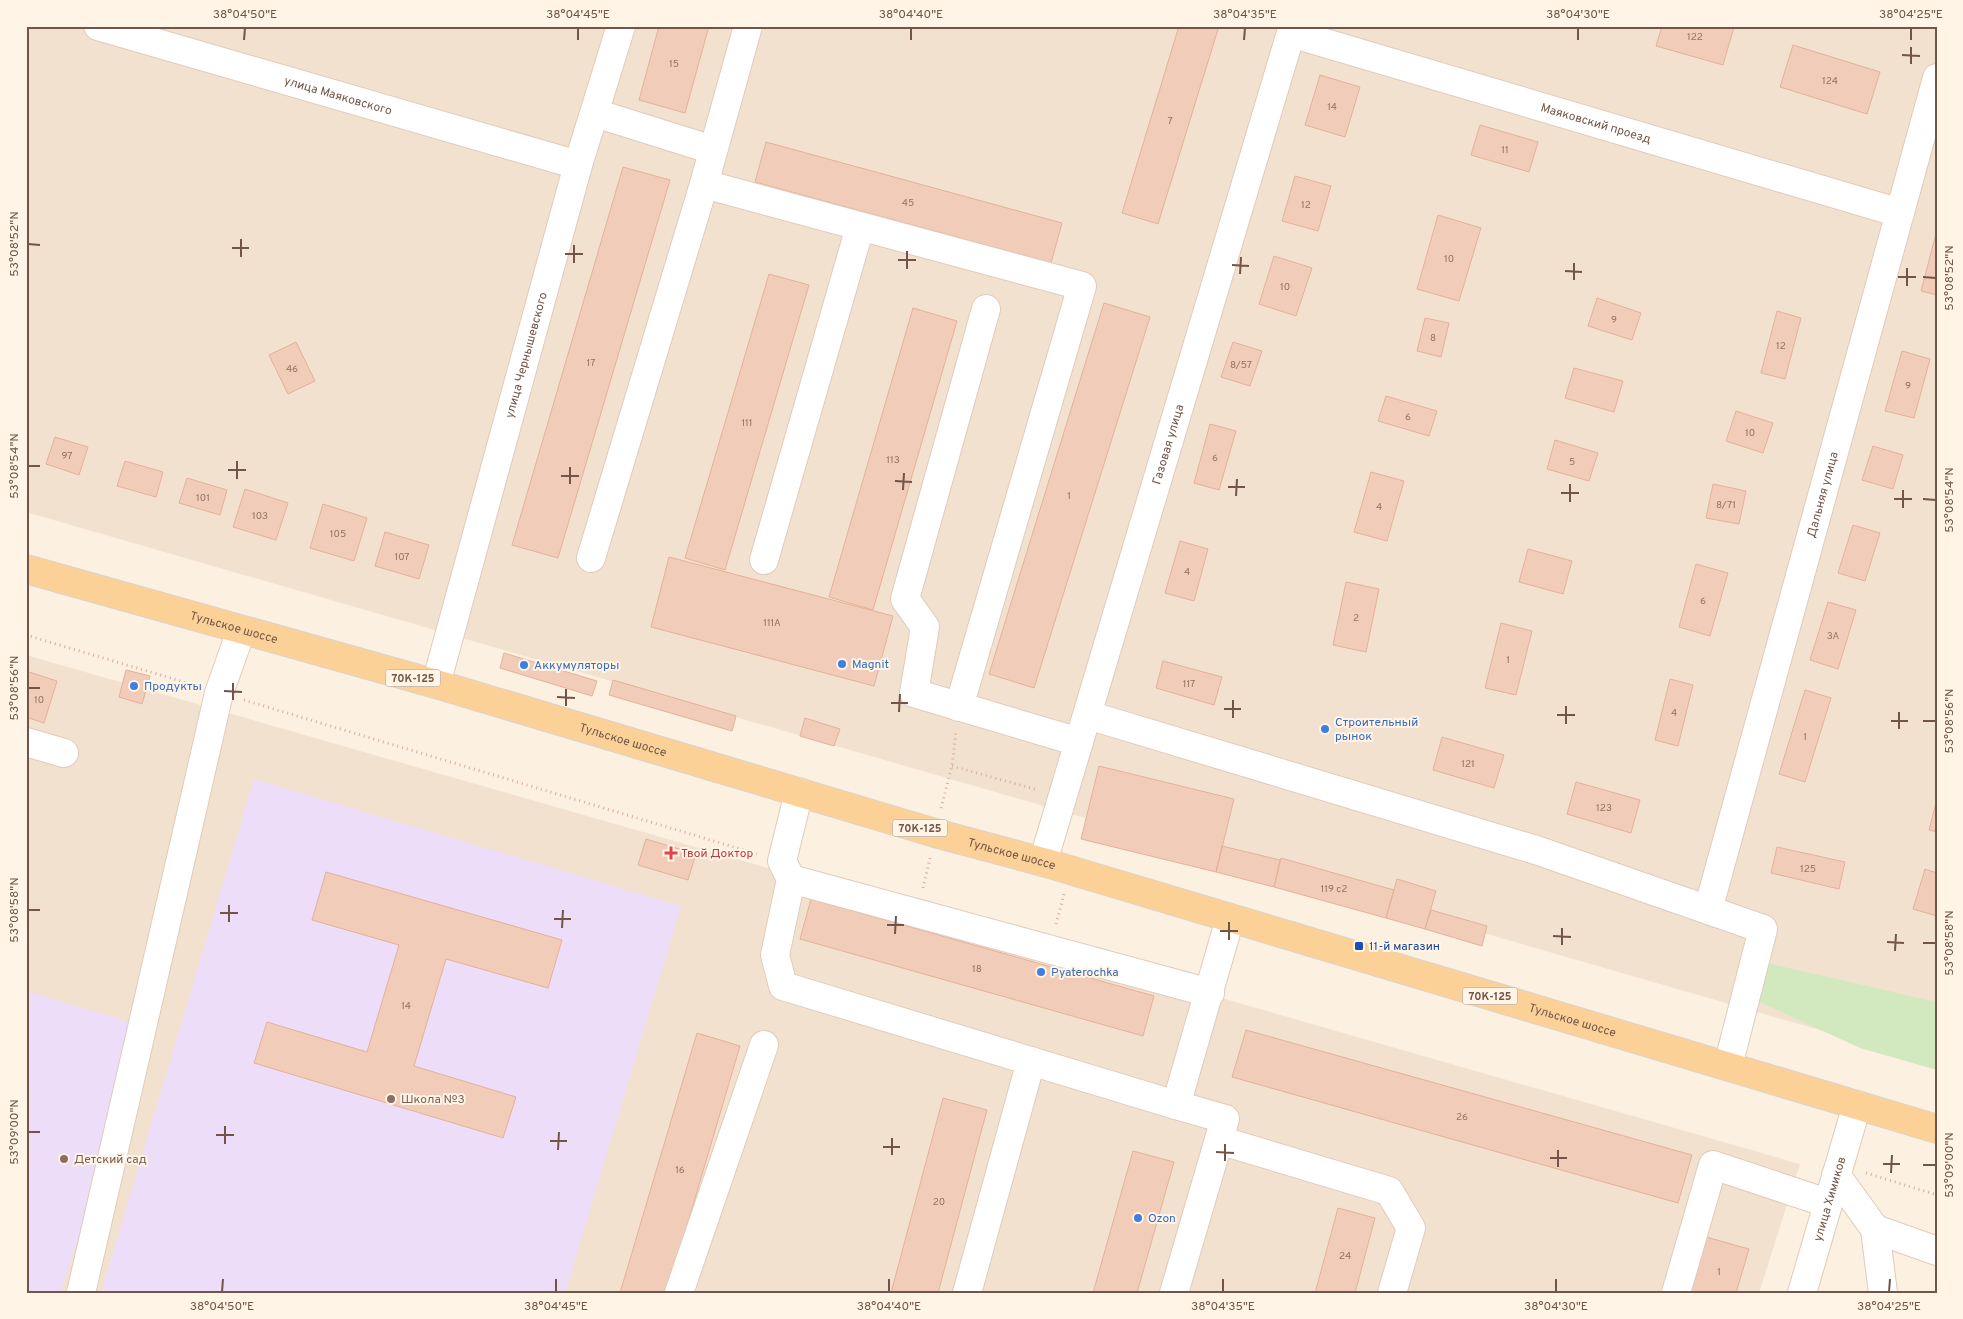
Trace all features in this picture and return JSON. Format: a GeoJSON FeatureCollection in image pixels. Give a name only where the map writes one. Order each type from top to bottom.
{"type":"FeatureCollection","features":[{"type":"Feature","properties":{"kind":"main road","name":"Тульское шоссе"},"geometry":{"type":"LineString","coordinates":[[26,569],[241,631],[436,684],[935,833],[1043,862],[1937,1129]]}},
{"type":"Feature","properties":{"kind":"street","name":"улица Маяковского"},"geometry":{"type":"LineString","coordinates":[[98,26],[578,165]]}},
{"type":"Feature","properties":{"kind":"street","name":"улица Чернышевского"},"geometry":{"type":"LineString","coordinates":[[436,684],[578,165],[621,26]]}},
{"type":"Feature","properties":{"kind":"street"},"geometry":{"type":"LineString","coordinates":[[591,558],[704,184],[748,26]]}},
{"type":"Feature","properties":{"kind":"street","name":"Маяковский проезд"},"geometry":{"type":"LineString","coordinates":[[1292,30],[1900,212]]}},
{"type":"Feature","properties":{"kind":"street","name":"Газовая улица"},"geometry":{"type":"LineString","coordinates":[[1043,862],[1292,30]]}},
{"type":"Feature","properties":{"kind":"street","name":"Дальняя улица"},"geometry":{"type":"LineString","coordinates":[[1708,910],[1937,78]]}},
{"type":"Feature","properties":{"kind":"street"},"geometry":{"type":"LineString","coordinates":[[595,113],[714,150]]}},
{"type":"Feature","properties":{"kind":"street"},"geometry":{"type":"LineString","coordinates":[[704,184],[1082,286],[959,707]]}},
{"type":"Feature","properties":{"kind":"street"},"geometry":{"type":"LineString","coordinates":[[764,560],[860,227]]}},
{"type":"Feature","properties":{"kind":"street"},"geometry":{"type":"LineString","coordinates":[[986,309],[905,599],[925,627],[914,693],[1078,742]]}},
{"type":"Feature","properties":{"kind":"street"},"geometry":{"type":"LineString","coordinates":[[81,1293],[219,693],[241,631]]}},
{"type":"Feature","properties":{"kind":"street"},"geometry":{"type":"LineString","coordinates":[[1088,715],[1539,851],[1763,929],[1728,1066]]}},
{"type":"Feature","properties":{"kind":"street"},"geometry":{"type":"LineString","coordinates":[[26,742],[64,753]]}},
{"type":"Feature","properties":{"kind":"street"},"geometry":{"type":"LineString","coordinates":[[799,792],[775,955],[783,986],[1225,1119],[1174,1293]]}},
{"type":"Feature","properties":{"kind":"street"},"geometry":{"type":"LineString","coordinates":[[786,870],[1210,993]]}},
{"type":"Feature","properties":{"kind":"street"},"geometry":{"type":"LineString","coordinates":[[1176,1104],[1210,993],[1230,919]]}},
{"type":"Feature","properties":{"kind":"street"},"geometry":{"type":"LineString","coordinates":[[679,1293],[764,1045]]}},
{"type":"Feature","properties":{"kind":"street"},"geometry":{"type":"LineString","coordinates":[[967,1293],[1032,1060]]}},
{"type":"Feature","properties":{"kind":"street","name":"улица Химиков"},"geometry":{"type":"LineString","coordinates":[[1802,1293],[1857,1105]]}},
{"type":"Feature","properties":{"kind":"street"},"geometry":{"type":"LineString","coordinates":[[1219,1140],[1389,1191],[1411,1228],[1392,1293]]}},
{"type":"Feature","properties":{"kind":"street"},"geometry":{"type":"LineString","coordinates":[[1676,1293],[1713,1165],[1827,1203]]}},
{"type":"Feature","properties":{"kind":"street"},"geometry":{"type":"LineString","coordinates":[[1838,1170],[1875,1229],[1883,1293]]}},
{"type":"Feature","properties":{"kind":"street"},"geometry":{"type":"LineString","coordinates":[[1875,1229],[1937,1251]]}},
{"type":"Feature","properties":{"kind":"path"},"geometry":{"type":"LineString","coordinates":[[26,635],[219,693],[786,870]]}},
{"type":"Feature","properties":{"kind":"path"},"geometry":{"type":"LineString","coordinates":[[952,766],[1062,796]]}},
{"type":"Feature","properties":{"kind":"path"},"geometry":{"type":"LineString","coordinates":[[1838,1170],[1937,1195]]}},
{"type":"Feature","properties":{"kind":"shaded area"},"geometry":{"type":"Polygon","coordinates":[[[26,26],[1937,26],[1937,1064],[26,512],[26,26]]]}},
{"type":"Feature","properties":{"kind":"shaded area"},"geometry":{"type":"Polygon","coordinates":[[[26,655],[1800,1164],[1759,1293],[26,1293],[26,655]]]}},
{"type":"Feature","properties":{"kind":"shaded area","name":"Школа №3"},"geometry":{"type":"Polygon","coordinates":[[[254,779],[681,906],[565,1293],[101,1293],[254,779]]]}},
{"type":"Feature","properties":{"kind":"shaded area","name":"Детский сад"},"geometry":{"type":"Polygon","coordinates":[[[26,991],[143,1026],[61,1293],[26,1293],[26,991]]]}},
{"type":"Feature","properties":{"kind":"green space"},"geometry":{"type":"Polygon","coordinates":[[[1763,962],[1937,1002],[1937,1070],[1860,1048],[1755,1000],[1763,962]]]}},
{"type":"Feature","properties":{"kind":"building"},"geometry":{"type":"Polygon","coordinates":[[[659,26],[709,26],[685,113],[639,100],[659,26]]]}},
{"type":"Feature","properties":{"kind":"building"},"geometry":{"type":"Polygon","coordinates":[[[1179,26],[1219,26],[1158,224],[1122,213],[1179,26]]]}},
{"type":"Feature","properties":{"kind":"building"},"geometry":{"type":"Polygon","coordinates":[[[1662,26],[1734,27],[1723,65],[1656,46],[1662,26]]]}},
{"type":"Feature","properties":{"kind":"building"},"geometry":{"type":"Polygon","coordinates":[[[1793,45],[1880,72],[1867,114],[1780,87],[1793,45]]]}},
{"type":"Feature","properties":{"kind":"building"},"geometry":{"type":"Polygon","coordinates":[[[1320,75],[1360,87],[1345,137],[1305,125],[1320,75]]]}},
{"type":"Feature","properties":{"kind":"building"},"geometry":{"type":"Polygon","coordinates":[[[1480,125],[1538,142],[1529,172],[1471,155],[1480,125]]]}},
{"type":"Feature","properties":{"kind":"building"},"geometry":{"type":"Polygon","coordinates":[[[766,142],[1062,223],[1051,263],[755,182],[766,142]]]}},
{"type":"Feature","properties":{"kind":"building"},"geometry":{"type":"Polygon","coordinates":[[[623,167],[670,180],[558,558],[512,545],[623,167]]]}},
{"type":"Feature","properties":{"kind":"building"},"geometry":{"type":"Polygon","coordinates":[[[1295,176],[1331,186],[1318,231],[1282,221],[1295,176]]]}},
{"type":"Feature","properties":{"kind":"building"},"geometry":{"type":"Polygon","coordinates":[[[1438,215],[1481,228],[1459,301],[1417,289],[1438,215]]]}},
{"type":"Feature","properties":{"kind":"building"},"geometry":{"type":"Polygon","coordinates":[[[1937,230],[1937,295],[1921,291],[1937,230]]]}},
{"type":"Feature","properties":{"kind":"building"},"geometry":{"type":"Polygon","coordinates":[[[1274,256],[1312,268],[1296,316],[1259,304],[1274,256]]]}},
{"type":"Feature","properties":{"kind":"building"},"geometry":{"type":"Polygon","coordinates":[[[769,274],[809,285],[725,570],[685,558],[769,274]]]}},
{"type":"Feature","properties":{"kind":"building"},"geometry":{"type":"Polygon","coordinates":[[[1597,298],[1641,313],[1632,340],[1588,326],[1597,298]]]}},
{"type":"Feature","properties":{"kind":"building"},"geometry":{"type":"Polygon","coordinates":[[[1104,303],[1150,317],[1034,688],[989,674],[1104,303]]]}},
{"type":"Feature","properties":{"kind":"building"},"geometry":{"type":"Polygon","coordinates":[[[913,308],[957,321],[873,610],[829,597],[913,308]]]}},
{"type":"Feature","properties":{"kind":"building"},"geometry":{"type":"Polygon","coordinates":[[[1777,311],[1801,318],[1785,379],[1761,373],[1777,311]]]}},
{"type":"Feature","properties":{"kind":"building"},"geometry":{"type":"Polygon","coordinates":[[[1425,318],[1449,323],[1441,357],[1417,351],[1425,318]]]}},
{"type":"Feature","properties":{"kind":"building"},"geometry":{"type":"Polygon","coordinates":[[[296,342],[315,381],[288,394],[269,355],[296,342]]]}},
{"type":"Feature","properties":{"kind":"building"},"geometry":{"type":"Polygon","coordinates":[[[1233,342],[1262,351],[1250,386],[1221,377],[1233,342]]]}},
{"type":"Feature","properties":{"kind":"building"},"geometry":{"type":"Polygon","coordinates":[[[1902,351],[1930,359],[1914,418],[1885,411],[1902,351]]]}},
{"type":"Feature","properties":{"kind":"building"},"geometry":{"type":"Polygon","coordinates":[[[1574,368],[1623,381],[1614,412],[1565,398],[1574,368]]]}},
{"type":"Feature","properties":{"kind":"building"},"geometry":{"type":"Polygon","coordinates":[[[1386,396],[1437,411],[1429,436],[1378,421],[1386,396]]]}},
{"type":"Feature","properties":{"kind":"building"},"geometry":{"type":"Polygon","coordinates":[[[1736,411],[1773,423],[1763,453],[1726,441],[1736,411]]]}},
{"type":"Feature","properties":{"kind":"building"},"geometry":{"type":"Polygon","coordinates":[[[1210,424],[1236,431],[1219,490],[1194,483],[1210,424]]]}},
{"type":"Feature","properties":{"kind":"building"},"geometry":{"type":"Polygon","coordinates":[[[55,437],[88,447],[79,475],[46,464],[55,437]]]}},
{"type":"Feature","properties":{"kind":"building"},"geometry":{"type":"Polygon","coordinates":[[[1555,440],[1598,453],[1589,481],[1547,469],[1555,440]]]}},
{"type":"Feature","properties":{"kind":"building"},"geometry":{"type":"Polygon","coordinates":[[[1873,446],[1903,455],[1893,489],[1862,480],[1873,446]]]}},
{"type":"Feature","properties":{"kind":"building"},"geometry":{"type":"Polygon","coordinates":[[[125,461],[163,472],[156,497],[117,486],[125,461]]]}},
{"type":"Feature","properties":{"kind":"building"},"geometry":{"type":"Polygon","coordinates":[[[1371,472],[1404,481],[1387,541],[1354,532],[1371,472]]]}},
{"type":"Feature","properties":{"kind":"building"},"geometry":{"type":"Polygon","coordinates":[[[187,478],[227,490],[220,515],[179,503],[187,478]]]}},
{"type":"Feature","properties":{"kind":"building"},"geometry":{"type":"Polygon","coordinates":[[[1713,484],[1746,491],[1739,524],[1706,518],[1713,484]]]}},
{"type":"Feature","properties":{"kind":"building"},"geometry":{"type":"Polygon","coordinates":[[[245,489],[288,503],[276,540],[233,527],[245,489]]]}},
{"type":"Feature","properties":{"kind":"building"},"geometry":{"type":"Polygon","coordinates":[[[323,504],[367,518],[354,561],[310,548],[323,504]]]}},
{"type":"Feature","properties":{"kind":"building"},"geometry":{"type":"Polygon","coordinates":[[[1853,525],[1880,533],[1865,581],[1838,573],[1853,525]]]}},
{"type":"Feature","properties":{"kind":"building"},"geometry":{"type":"Polygon","coordinates":[[[385,532],[429,545],[419,579],[375,566],[385,532]]]}},
{"type":"Feature","properties":{"kind":"building"},"geometry":{"type":"Polygon","coordinates":[[[1180,541],[1208,549],[1194,601],[1165,593],[1180,541]]]}},
{"type":"Feature","properties":{"kind":"building"},"geometry":{"type":"Polygon","coordinates":[[[1528,549],[1572,561],[1563,594],[1519,582],[1528,549]]]}},
{"type":"Feature","properties":{"kind":"building"},"geometry":{"type":"Polygon","coordinates":[[[669,557],[893,616],[874,686],[651,627],[669,557]]]}},
{"type":"Feature","properties":{"kind":"building"},"geometry":{"type":"Polygon","coordinates":[[[1696,564],[1728,573],[1710,636],[1679,627],[1696,564]]]}},
{"type":"Feature","properties":{"kind":"building"},"geometry":{"type":"Polygon","coordinates":[[[1346,582],[1379,589],[1366,652],[1333,645],[1346,582]]]}},
{"type":"Feature","properties":{"kind":"building"},"geometry":{"type":"Polygon","coordinates":[[[1828,602],[1856,610],[1838,669],[1810,660],[1828,602]]]}},
{"type":"Feature","properties":{"kind":"building"},"geometry":{"type":"Polygon","coordinates":[[[1501,623],[1532,631],[1516,695],[1485,688],[1501,623]]]}},
{"type":"Feature","properties":{"kind":"building"},"geometry":{"type":"Polygon","coordinates":[[[504,653],[597,681],[592,696],[500,668],[504,653]]]}},
{"type":"Feature","properties":{"kind":"building"},"geometry":{"type":"Polygon","coordinates":[[[1163,661],[1222,677],[1214,705],[1156,688],[1163,661]]]}},
{"type":"Feature","properties":{"kind":"building"},"geometry":{"type":"Polygon","coordinates":[[[126,670],[150,676],[142,704],[119,697],[126,670]]]}},
{"type":"Feature","properties":{"kind":"building"},"geometry":{"type":"Polygon","coordinates":[[[26,671],[57,681],[44,723],[26,717],[26,671]]]}},
{"type":"Feature","properties":{"kind":"building"},"geometry":{"type":"Polygon","coordinates":[[[1670,679],[1693,685],[1678,746],[1655,740],[1670,679]]]}},
{"type":"Feature","properties":{"kind":"building"},"geometry":{"type":"Polygon","coordinates":[[[613,680],[736,716],[732,731],[609,695],[613,680]]]}},
{"type":"Feature","properties":{"kind":"building"},"geometry":{"type":"Polygon","coordinates":[[[1805,690],[1831,698],[1805,782],[1779,774],[1805,690]]]}},
{"type":"Feature","properties":{"kind":"building"},"geometry":{"type":"Polygon","coordinates":[[[805,718],[840,729],[834,746],[800,736],[805,718]]]}},
{"type":"Feature","properties":{"kind":"building"},"geometry":{"type":"Polygon","coordinates":[[[1442,737],[1504,755],[1494,788],[1433,770],[1442,737]]]}},
{"type":"Feature","properties":{"kind":"building"},"geometry":{"type":"Polygon","coordinates":[[[1099,766],[1234,799],[1216,872],[1081,839],[1099,766]]]}},
{"type":"Feature","properties":{"kind":"building"},"geometry":{"type":"Polygon","coordinates":[[[1576,782],[1640,800],[1631,833],[1567,814],[1576,782]]]}},
{"type":"Feature","properties":{"kind":"building"},"geometry":{"type":"Polygon","coordinates":[[[1937,799],[1937,832],[1929,830],[1937,799]]]}},
{"type":"Feature","properties":{"kind":"building"},"geometry":{"type":"Polygon","coordinates":[[[646,839],[696,854],[688,880],[638,865],[646,839]]]}},
{"type":"Feature","properties":{"kind":"building"},"geometry":{"type":"Polygon","coordinates":[[[1222,846],[1280,860],[1274,887],[1216,872],[1222,846]]]}},
{"type":"Feature","properties":{"kind":"building"},"geometry":{"type":"Polygon","coordinates":[[[1777,847],[1845,862],[1839,889],[1771,873],[1777,847]]]}},
{"type":"Feature","properties":{"kind":"building"},"geometry":{"type":"Polygon","coordinates":[[[1281,858],[1394,890],[1386,918],[1274,887],[1281,858]]]}},
{"type":"Feature","properties":{"kind":"building"},"geometry":{"type":"Polygon","coordinates":[[[1925,869],[1937,873],[1937,916],[1913,909],[1925,869]]]}},
{"type":"Feature","properties":{"kind":"building"},"geometry":{"type":"Polygon","coordinates":[[[326,872],[562,940],[548,988],[446,959],[414,1066],[516,1097],[503,1138],[254,1063],[267,1022],[367,1052],[399,945],[312,920],[326,872]]]}},
{"type":"Feature","properties":{"kind":"building"},"geometry":{"type":"Polygon","coordinates":[[[1397,879],[1436,891],[1425,929],[1386,918],[1397,879]]]}},
{"type":"Feature","properties":{"kind":"building"},"geometry":{"type":"Polygon","coordinates":[[[811,899],[1154,996],[1143,1036],[800,939],[811,899]]]}},
{"type":"Feature","properties":{"kind":"building"},"geometry":{"type":"Polygon","coordinates":[[[1431,910],[1487,926],[1482,946],[1425,929],[1431,910]]]}},
{"type":"Feature","properties":{"kind":"building"},"geometry":{"type":"Polygon","coordinates":[[[1246,1030],[1692,1155],[1678,1203],[1232,1077],[1246,1030]]]}},
{"type":"Feature","properties":{"kind":"building"},"geometry":{"type":"Polygon","coordinates":[[[697,1033],[740,1046],[667,1293],[620,1293],[697,1033]]]}},
{"type":"Feature","properties":{"kind":"building"},"geometry":{"type":"Polygon","coordinates":[[[943,1098],[987,1110],[938,1293],[891,1293],[943,1098]]]}},
{"type":"Feature","properties":{"kind":"building"},"geometry":{"type":"Polygon","coordinates":[[[1133,1151],[1174,1162],[1137,1293],[1093,1293],[1133,1151]]]}},
{"type":"Feature","properties":{"kind":"building"},"geometry":{"type":"Polygon","coordinates":[[[1338,1208],[1375,1218],[1355,1293],[1315,1293],[1338,1208]]]}},
{"type":"Feature","properties":{"kind":"building"},"geometry":{"type":"Polygon","coordinates":[[[1706,1237],[1749,1249],[1736,1293],[1690,1293],[1706,1237]]]}},
{"type":"Feature","properties":{"kind":"place","name":"Magnit"},"geometry":{"type":"Point","coordinates":[842,664]}},
{"type":"Feature","properties":{"kind":"place","name":"Аккумуляторы"},"geometry":{"type":"Point","coordinates":[524,665]}},
{"type":"Feature","properties":{"kind":"place","name":"Продукты"},"geometry":{"type":"Point","coordinates":[134,686]}},
{"type":"Feature","properties":{"kind":"place","name":"Строительный рынок"},"geometry":{"type":"Point","coordinates":[1325,729]}},
{"type":"Feature","properties":{"kind":"place","name":"Твой Доктор"},"geometry":{"type":"Point","coordinates":[671,853]}},
{"type":"Feature","properties":{"kind":"place","name":"11-й магазин"},"geometry":{"type":"Point","coordinates":[1359,946]}},
{"type":"Feature","properties":{"kind":"place","name":"Pyaterochka"},"geometry":{"type":"Point","coordinates":[1041,972]}},
{"type":"Feature","properties":{"kind":"place","name":"Школа №3"},"geometry":{"type":"Point","coordinates":[391,1099]}},
{"type":"Feature","properties":{"kind":"place","name":"Детский сад"},"geometry":{"type":"Point","coordinates":[64,1159]}},
{"type":"Feature","properties":{"kind":"place","name":"Ozon"},"geometry":{"type":"Point","coordinates":[1138,1218]}}]}
